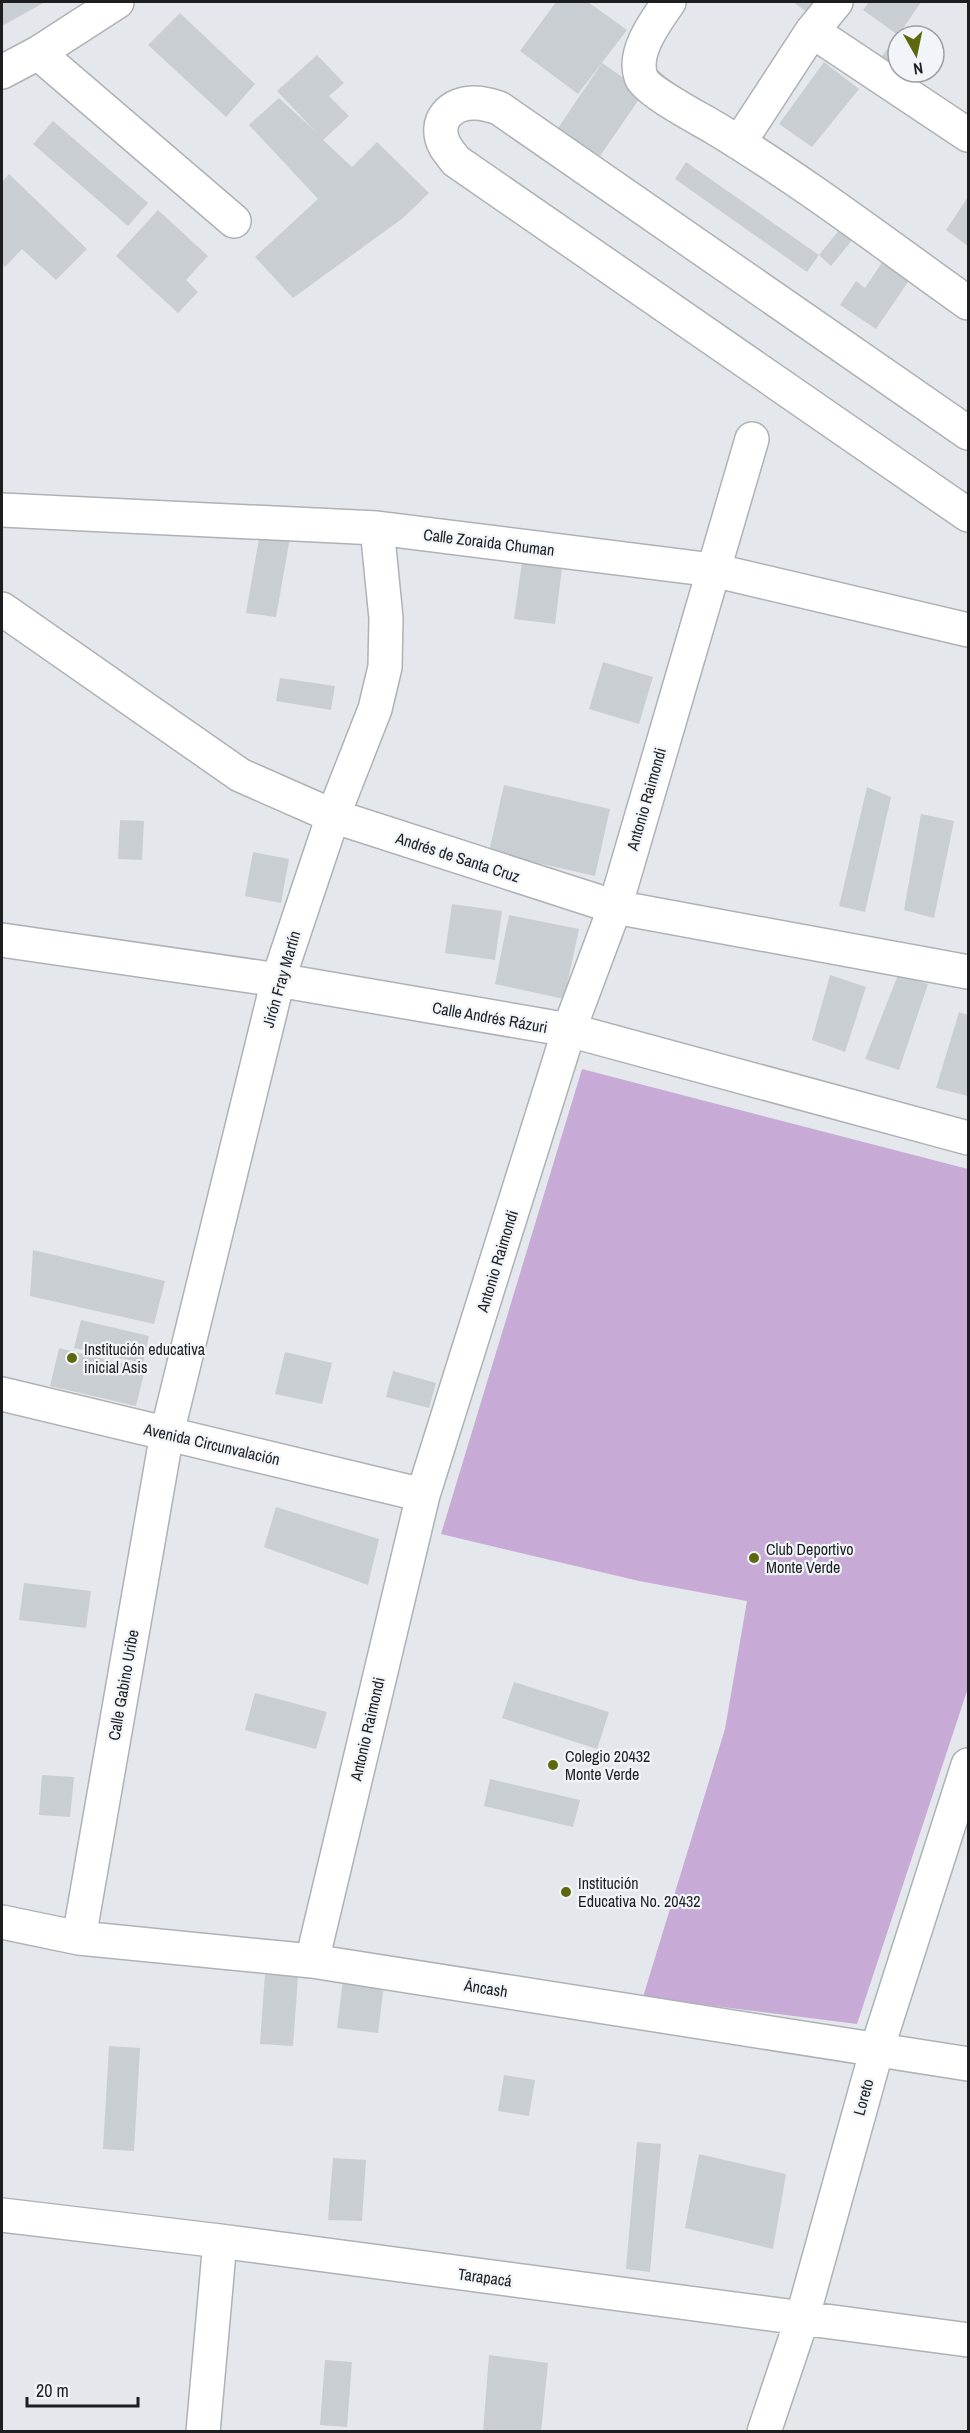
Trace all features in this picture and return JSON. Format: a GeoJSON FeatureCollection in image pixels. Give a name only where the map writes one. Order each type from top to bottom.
{"type":"FeatureCollection","features":[{"type":"Feature","properties":{"kind":"street"},"geometry":{"type":"LineString","coordinates":[[117,2],[14,67],[234,222]]}},
{"type":"Feature","properties":{"kind":"street"},"geometry":{"type":"LineString","coordinates":[[669,2],[646,36],[640,58],[641,77],[652,90],[739,143],[969,303]]}},
{"type":"Feature","properties":{"kind":"street"},"geometry":{"type":"LineString","coordinates":[[739,143],[812,31],[836,2]]}},
{"type":"Feature","properties":{"kind":"street"},"geometry":{"type":"LineString","coordinates":[[812,31],[969,135]]}},
{"type":"Feature","properties":{"kind":"street"},"geometry":{"type":"LineString","coordinates":[[969,433],[499,108],[477,102],[457,105],[446,113],[441,127],[444,144],[456,161],[969,514]]}},
{"type":"Feature","properties":{"kind":"street","name":"Antonio Raimondi"},"geometry":{"type":"LineString","coordinates":[[312,1961],[423,1495],[569,1030],[615,907],[752,439]]}},
{"type":"Feature","properties":{"kind":"street","name":"Calle Zoraida Chuman"},"geometry":{"type":"LineString","coordinates":[[2,510],[377,528],[713,570],[969,630]]}},
{"type":"Feature","properties":{"kind":"street","name":"Jirón Fray Martín"},"geometry":{"type":"LineString","coordinates":[[167,1433],[278,980],[333,816],[375,709],[385,667],[386,618],[377,528]]}},
{"type":"Feature","properties":{"kind":"street","name":"Andrés de Santa Cruz"},"geometry":{"type":"LineString","coordinates":[[2,610],[240,775],[333,816],[615,907],[969,972]]}},
{"type":"Feature","properties":{"kind":"street","name":"Calle Andrés Rázuri"},"geometry":{"type":"LineString","coordinates":[[2,940],[278,980],[569,1030],[969,1138]]}},
{"type":"Feature","properties":{"kind":"street","name":"Avenida Circunvalación"},"geometry":{"type":"LineString","coordinates":[[2,1394],[423,1495]]}},
{"type":"Feature","properties":{"kind":"street","name":"Calle Gabino Uribe"},"geometry":{"type":"LineString","coordinates":[[79,1938],[167,1433]]}},
{"type":"Feature","properties":{"kind":"street","name":"Loreto"},"geometry":{"type":"LineString","coordinates":[[764,2432],[802,2319],[877,2049],[969,1765]]}},
{"type":"Feature","properties":{"kind":"street","name":"Áncash"},"geometry":{"type":"LineString","coordinates":[[2,1922],[79,1938],[312,1961],[969,2064]]}},
{"type":"Feature","properties":{"kind":"street","name":"Tarapacá"},"geometry":{"type":"LineString","coordinates":[[2,2215],[220,2241],[969,2340]]}},
{"type":"Feature","properties":{"kind":"street"},"geometry":{"type":"LineString","coordinates":[[203,2432],[220,2241]]}},
{"type":"Feature","properties":{"kind":"shaded area","name":"Club Deportivo Monte Verde"},"geometry":{"type":"Polygon","coordinates":[[[582,1069],[968,1169],[968,1688],[857,2024],[643,1997],[725,1729],[747,1601],[639,1581],[441,1534],[582,1069]]]}},
{"type":"Feature","properties":{"kind":"building"},"geometry":{"type":"Polygon","coordinates":[[[2,2],[45,2],[2,26],[2,2]]]}},
{"type":"Feature","properties":{"kind":"building"},"geometry":{"type":"Polygon","coordinates":[[[556,2],[588,2],[627,30],[578,94],[520,51],[556,2]]]}},
{"type":"Feature","properties":{"kind":"building"},"geometry":{"type":"Polygon","coordinates":[[[793,2],[816,2],[808,13],[793,2]]]}},
{"type":"Feature","properties":{"kind":"building"},"geometry":{"type":"Polygon","coordinates":[[[869,2],[921,2],[906,24],[886,24],[886,26],[863,10],[869,2]]]}},
{"type":"Feature","properties":{"kind":"building"},"geometry":{"type":"Polygon","coordinates":[[[180,13],[255,84],[226,117],[148,45],[180,13]]]}},
{"type":"Feature","properties":{"kind":"building"},"geometry":{"type":"Polygon","coordinates":[[[317,55],[344,83],[329,96],[349,116],[323,140],[352,167],[377,142],[429,193],[403,218],[293,298],[255,257],[318,199],[249,125],[279,98],[316,132],[277,91],[317,55]]]}},
{"type":"Feature","properties":{"kind":"building"},"geometry":{"type":"Polygon","coordinates":[[[824,62],[859,89],[812,147],[779,124],[824,62]]]}},
{"type":"Feature","properties":{"kind":"building"},"geometry":{"type":"Polygon","coordinates":[[[602,63],[644,92],[600,156],[558,128],[602,63]]]}},
{"type":"Feature","properties":{"kind":"building"},"geometry":{"type":"Polygon","coordinates":[[[53,121],[148,203],[128,226],[33,144],[53,121]]]}},
{"type":"Feature","properties":{"kind":"building"},"geometry":{"type":"Polygon","coordinates":[[[686,162],[819,255],[807,272],[675,179],[686,162]]]}},
{"type":"Feature","properties":{"kind":"building"},"geometry":{"type":"Polygon","coordinates":[[[9,174],[87,249],[56,280],[22,249],[5,267],[2,264],[2,182],[9,174]]]}},
{"type":"Feature","properties":{"kind":"building"},"geometry":{"type":"Polygon","coordinates":[[[968,197],[968,246],[946,230],[968,197]]]}},
{"type":"Feature","properties":{"kind":"building"},"geometry":{"type":"Polygon","coordinates":[[[158,210],[208,256],[186,280],[198,292],[178,313],[116,256],[158,210]]]}},
{"type":"Feature","properties":{"kind":"building"},"geometry":{"type":"Polygon","coordinates":[[[840,229],[853,239],[831,266],[819,255],[840,229]]]}},
{"type":"Feature","properties":{"kind":"building"},"geometry":{"type":"Polygon","coordinates":[[[883,261],[910,279],[876,329],[840,305],[856,281],[865,288],[883,261]]]}},
{"type":"Feature","properties":{"kind":"building"},"geometry":{"type":"Polygon","coordinates":[[[261,527],[291,532],[276,617],[246,613],[261,527]]]}},
{"type":"Feature","properties":{"kind":"building"},"geometry":{"type":"Polygon","coordinates":[[[523,555],[563,560],[555,624],[514,619],[523,555]]]}},
{"type":"Feature","properties":{"kind":"building"},"geometry":{"type":"Polygon","coordinates":[[[603,662],[653,677],[639,724],[589,709],[603,662]]]}},
{"type":"Feature","properties":{"kind":"building"},"geometry":{"type":"Polygon","coordinates":[[[280,678],[335,686],[331,710],[276,701],[280,678]]]}},
{"type":"Feature","properties":{"kind":"building"},"geometry":{"type":"Polygon","coordinates":[[[504,785],[610,809],[595,876],[489,852],[504,785]]]}},
{"type":"Feature","properties":{"kind":"building"},"geometry":{"type":"Polygon","coordinates":[[[867,787],[891,797],[865,912],[839,906],[867,787]]]}},
{"type":"Feature","properties":{"kind":"building"},"geometry":{"type":"Polygon","coordinates":[[[921,814],[954,821],[934,918],[904,910],[921,814]]]}},
{"type":"Feature","properties":{"kind":"building"},"geometry":{"type":"Polygon","coordinates":[[[120,820],[144,821],[142,860],[118,859],[120,820]]]}},
{"type":"Feature","properties":{"kind":"building"},"geometry":{"type":"Polygon","coordinates":[[[253,852],[289,859],[281,903],[245,896],[253,852]]]}},
{"type":"Feature","properties":{"kind":"building"},"geometry":{"type":"Polygon","coordinates":[[[452,904],[502,911],[495,960],[445,953],[452,904]]]}},
{"type":"Feature","properties":{"kind":"building"},"geometry":{"type":"Polygon","coordinates":[[[509,915],[579,929],[564,999],[495,984],[509,915]]]}},
{"type":"Feature","properties":{"kind":"building"},"geometry":{"type":"Polygon","coordinates":[[[830,975],[866,987],[845,1052],[812,1040],[830,975]]]}},
{"type":"Feature","properties":{"kind":"building"},"geometry":{"type":"Polygon","coordinates":[[[898,975],[928,984],[899,1070],[865,1059],[898,975]]]}},
{"type":"Feature","properties":{"kind":"building"},"geometry":{"type":"Polygon","coordinates":[[[959,1012],[968,1015],[968,1096],[936,1088],[959,1012]]]}},
{"type":"Feature","properties":{"kind":"building"},"geometry":{"type":"Polygon","coordinates":[[[33,1250],[165,1281],[154,1324],[30,1296],[33,1250]]]}},
{"type":"Feature","properties":{"kind":"building"},"geometry":{"type":"Polygon","coordinates":[[[81,1320],[149,1336],[143,1363],[74,1348],[81,1320]]]}},
{"type":"Feature","properties":{"kind":"building"},"geometry":{"type":"Polygon","coordinates":[[[59,1348],[145,1369],[136,1406],[50,1386],[59,1348]]]}},
{"type":"Feature","properties":{"kind":"building"},"geometry":{"type":"Polygon","coordinates":[[[285,1352],[332,1363],[322,1404],[275,1394],[285,1352]]]}},
{"type":"Feature","properties":{"kind":"building"},"geometry":{"type":"Polygon","coordinates":[[[393,1371],[436,1383],[429,1408],[386,1397],[393,1371]]]}},
{"type":"Feature","properties":{"kind":"building"},"geometry":{"type":"Polygon","coordinates":[[[276,1507],[379,1539],[368,1585],[264,1547],[276,1507]]]}},
{"type":"Feature","properties":{"kind":"building"},"geometry":{"type":"Polygon","coordinates":[[[24,1583],[91,1591],[86,1628],[19,1620],[24,1583]]]}},
{"type":"Feature","properties":{"kind":"building"},"geometry":{"type":"Polygon","coordinates":[[[514,1682],[609,1712],[597,1749],[502,1718],[514,1682]]]}},
{"type":"Feature","properties":{"kind":"building"},"geometry":{"type":"Polygon","coordinates":[[[255,1693],[327,1712],[316,1749],[245,1730],[255,1693]]]}},
{"type":"Feature","properties":{"kind":"building"},"geometry":{"type":"Polygon","coordinates":[[[42,1775],[74,1777],[70,1817],[39,1815],[42,1775]]]}},
{"type":"Feature","properties":{"kind":"building"},"geometry":{"type":"Polygon","coordinates":[[[490,1779],[580,1800],[573,1827],[484,1806],[490,1779]]]}},
{"type":"Feature","properties":{"kind":"building"},"geometry":{"type":"Polygon","coordinates":[[[265,1974],[298,1977],[293,2046],[260,2044],[265,1974]]]}},
{"type":"Feature","properties":{"kind":"building"},"geometry":{"type":"Polygon","coordinates":[[[343,1980],[384,1985],[378,2033],[337,2028],[343,1980]]]}},
{"type":"Feature","properties":{"kind":"building"},"geometry":{"type":"Polygon","coordinates":[[[109,2046],[140,2048],[134,2151],[103,2149],[109,2046]]]}},
{"type":"Feature","properties":{"kind":"building"},"geometry":{"type":"Polygon","coordinates":[[[504,2075],[535,2080],[529,2116],[498,2111],[504,2075]]]}},
{"type":"Feature","properties":{"kind":"building"},"geometry":{"type":"Polygon","coordinates":[[[637,2142],[661,2144],[650,2272],[626,2269],[637,2142]]]}},
{"type":"Feature","properties":{"kind":"building"},"geometry":{"type":"Polygon","coordinates":[[[699,2154],[786,2174],[773,2249],[685,2228],[699,2154]]]}},
{"type":"Feature","properties":{"kind":"building"},"geometry":{"type":"Polygon","coordinates":[[[333,2158],[366,2160],[362,2221],[328,2220],[333,2158]]]}},
{"type":"Feature","properties":{"kind":"building"},"geometry":{"type":"Polygon","coordinates":[[[489,2355],[548,2363],[541,2432],[483,2432],[489,2355]]]}},
{"type":"Feature","properties":{"kind":"building"},"geometry":{"type":"Polygon","coordinates":[[[325,2360],[352,2362],[347,2427],[320,2425],[325,2360]]]}},
{"type":"Feature","properties":{"kind":"place","name":"Institución educativa inicial Asis"},"geometry":{"type":"Point","coordinates":[72,1358]}},
{"type":"Feature","properties":{"kind":"place","name":"Club Deportivo Monte Verde"},"geometry":{"type":"Point","coordinates":[754,1558]}},
{"type":"Feature","properties":{"kind":"place","name":"Colegio 20432 Monte Verde"},"geometry":{"type":"Point","coordinates":[553,1765]}},
{"type":"Feature","properties":{"kind":"place","name":"Institución Educativa No. 20432"},"geometry":{"type":"Point","coordinates":[566,1892]}}]}
